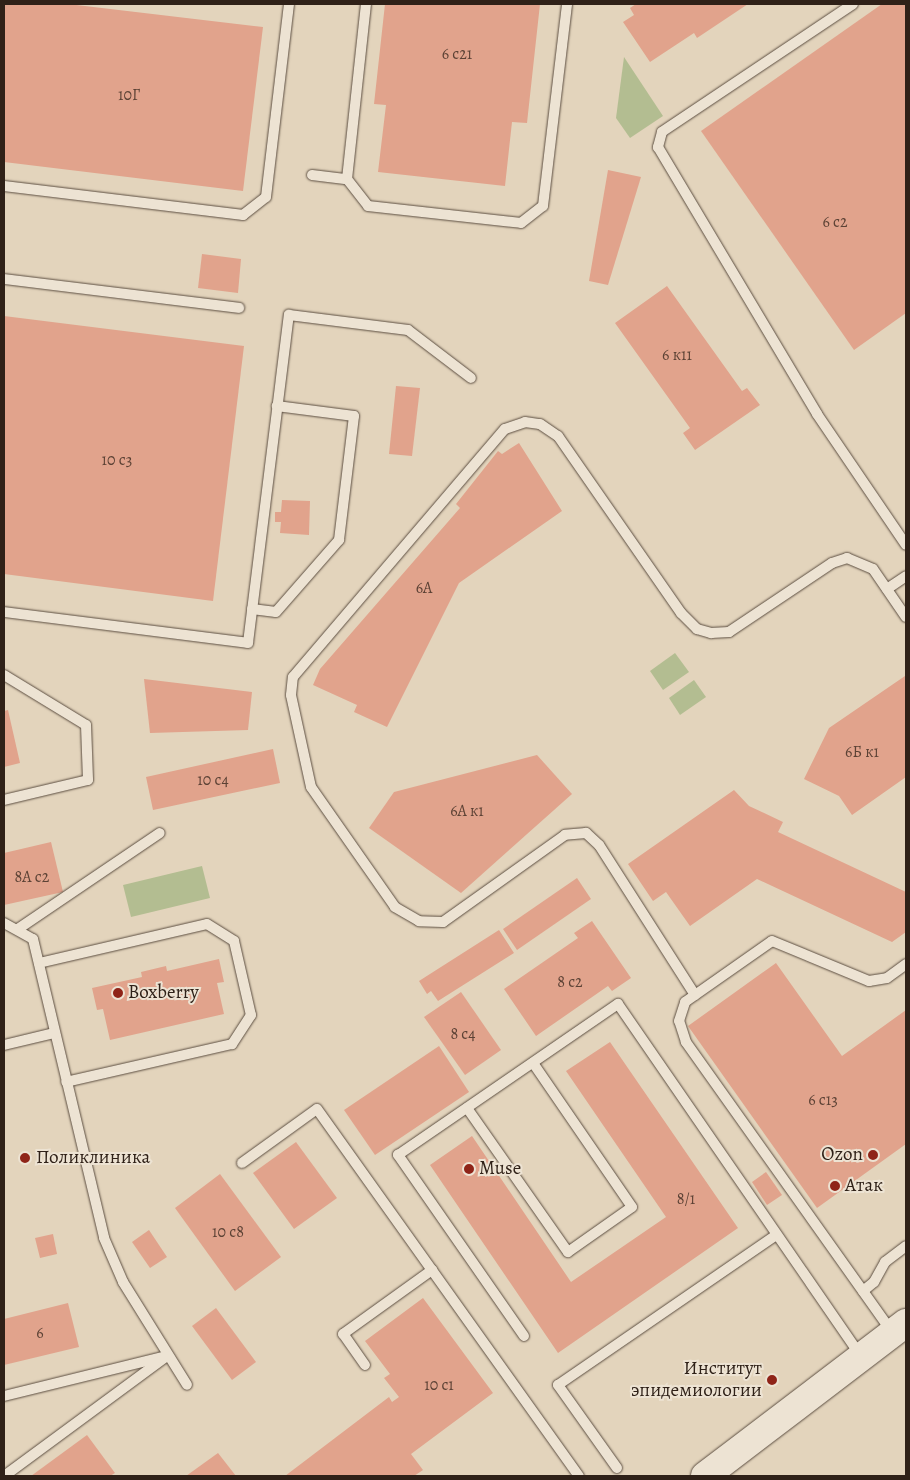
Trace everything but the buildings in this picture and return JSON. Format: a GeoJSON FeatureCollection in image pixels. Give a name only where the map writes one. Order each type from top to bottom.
{"type":"FeatureCollection","features":[{"type":"Feature","properties":{"kind":"street"},"geometry":{"type":"LineString","coordinates":[[705,1476],[900,1328]]}},
{"type":"Feature","properties":{"kind":"lane"},"geometry":{"type":"LineString","coordinates":[[4,186],[243,215],[266,197],[289,4]]}},
{"type":"Feature","properties":{"kind":"lane"},"geometry":{"type":"LineString","coordinates":[[366,4],[347,179],[368,206],[521,223],[542,206],[567,4]]}},
{"type":"Feature","properties":{"kind":"lane"},"geometry":{"type":"LineString","coordinates":[[853,4],[662,132],[658,147],[817,414],[906,544]]}},
{"type":"Feature","properties":{"kind":"lane"},"geometry":{"type":"LineString","coordinates":[[312,175],[347,179]]}},
{"type":"Feature","properties":{"kind":"lane"},"geometry":{"type":"LineString","coordinates":[[4,279],[239,308]]}},
{"type":"Feature","properties":{"kind":"lane"},"geometry":{"type":"LineString","coordinates":[[4,612],[248,643],[289,315],[408,330],[471,378]]}},
{"type":"Feature","properties":{"kind":"lane"},"geometry":{"type":"LineString","coordinates":[[252,609],[276,612],[339,540],[354,416],[277,406]]}},
{"type":"Feature","properties":{"kind":"lane"},"geometry":{"type":"LineString","coordinates":[[695,995],[599,845],[586,833],[565,835],[443,922],[419,922],[395,908],[311,787],[291,695],[293,677],[505,429],[525,422],[540,424],[558,436],[681,613],[697,629],[711,633],[734,629],[839,560],[865,563],[887,589],[906,617]]}},
{"type":"Feature","properties":{"kind":"lane"},"geometry":{"type":"LineString","coordinates":[[887,589],[906,576]]}},
{"type":"Feature","properties":{"kind":"lane"},"geometry":{"type":"LineString","coordinates":[[4,675],[86,725],[88,780],[4,800]]}},
{"type":"Feature","properties":{"kind":"lane"},"geometry":{"type":"LineString","coordinates":[[18,929],[160,833]]}},
{"type":"Feature","properties":{"kind":"lane"},"geometry":{"type":"LineString","coordinates":[[4,923],[18,929],[33,939],[104,1238],[123,1282],[167,1356],[187,1385]]}},
{"type":"Feature","properties":{"kind":"lane"},"geometry":{"type":"LineString","coordinates":[[38,963],[207,924],[234,941],[250,1015],[232,1044],[66,1082]]}},
{"type":"Feature","properties":{"kind":"lane"},"geometry":{"type":"LineString","coordinates":[[900,1328],[863,1291],[682,1036],[681,1008],[695,995],[772,941],[869,981],[887,978],[906,964]]}},
{"type":"Feature","properties":{"kind":"lane"},"geometry":{"type":"LineString","coordinates":[[524,1336],[398,1156],[618,1004],[861,1357]]}},
{"type":"Feature","properties":{"kind":"lane"},"geometry":{"type":"LineString","coordinates":[[4,1045],[54,1033]]}},
{"type":"Feature","properties":{"kind":"lane"},"geometry":{"type":"LineString","coordinates":[[467,1108],[568,1252],[632,1207],[533,1063]]}},
{"type":"Feature","properties":{"kind":"lane"},"geometry":{"type":"LineString","coordinates":[[242,1163],[317,1109],[579,1476]]}},
{"type":"Feature","properties":{"kind":"lane"},"geometry":{"type":"LineString","coordinates":[[617,1468],[558,1385],[776,1235]]}},
{"type":"Feature","properties":{"kind":"lane"},"geometry":{"type":"LineString","coordinates":[[863,1291],[874,1282],[885,1262],[906,1246]]}},
{"type":"Feature","properties":{"kind":"lane"},"geometry":{"type":"LineString","coordinates":[[365,1365],[343,1334],[432,1270]]}},
{"type":"Feature","properties":{"kind":"lane"},"geometry":{"type":"LineString","coordinates":[[4,1396],[167,1356]]}},
{"type":"Feature","properties":{"kind":"lane"},"geometry":{"type":"LineString","coordinates":[[4,1476],[167,1356]]}},
{"type":"Feature","properties":{"kind":"green space"},"geometry":{"type":"Polygon","coordinates":[[[624,57],[663,116],[630,138],[616,118],[624,57]]]}},
{"type":"Feature","properties":{"kind":"green space"},"geometry":{"type":"Polygon","coordinates":[[[675,653],[689,672],[663,690],[650,671],[675,653]]]}},
{"type":"Feature","properties":{"kind":"green space"},"geometry":{"type":"Polygon","coordinates":[[[694,680],[706,697],[680,715],[669,698],[694,680]]]}},
{"type":"Feature","properties":{"kind":"green space"},"geometry":{"type":"Polygon","coordinates":[[[202,866],[210,898],[131,917],[123,885],[202,866]]]}},
{"type":"Feature","properties":{"kind":"place","name":"Boxberry"},"geometry":{"type":"Point","coordinates":[118,993]}},
{"type":"Feature","properties":{"kind":"place","name":"Ozon"},"geometry":{"type":"Point","coordinates":[873,1155]}},
{"type":"Feature","properties":{"kind":"place","name":"Поликлиника"},"geometry":{"type":"Point","coordinates":[25,1158]}},
{"type":"Feature","properties":{"kind":"place","name":"Muse"},"geometry":{"type":"Point","coordinates":[469,1169]}},
{"type":"Feature","properties":{"kind":"place","name":"Атак"},"geometry":{"type":"Point","coordinates":[835,1186]}},
{"type":"Feature","properties":{"kind":"place","name":"Институт эпидемиологии"},"geometry":{"type":"Point","coordinates":[772,1380]}}]}
